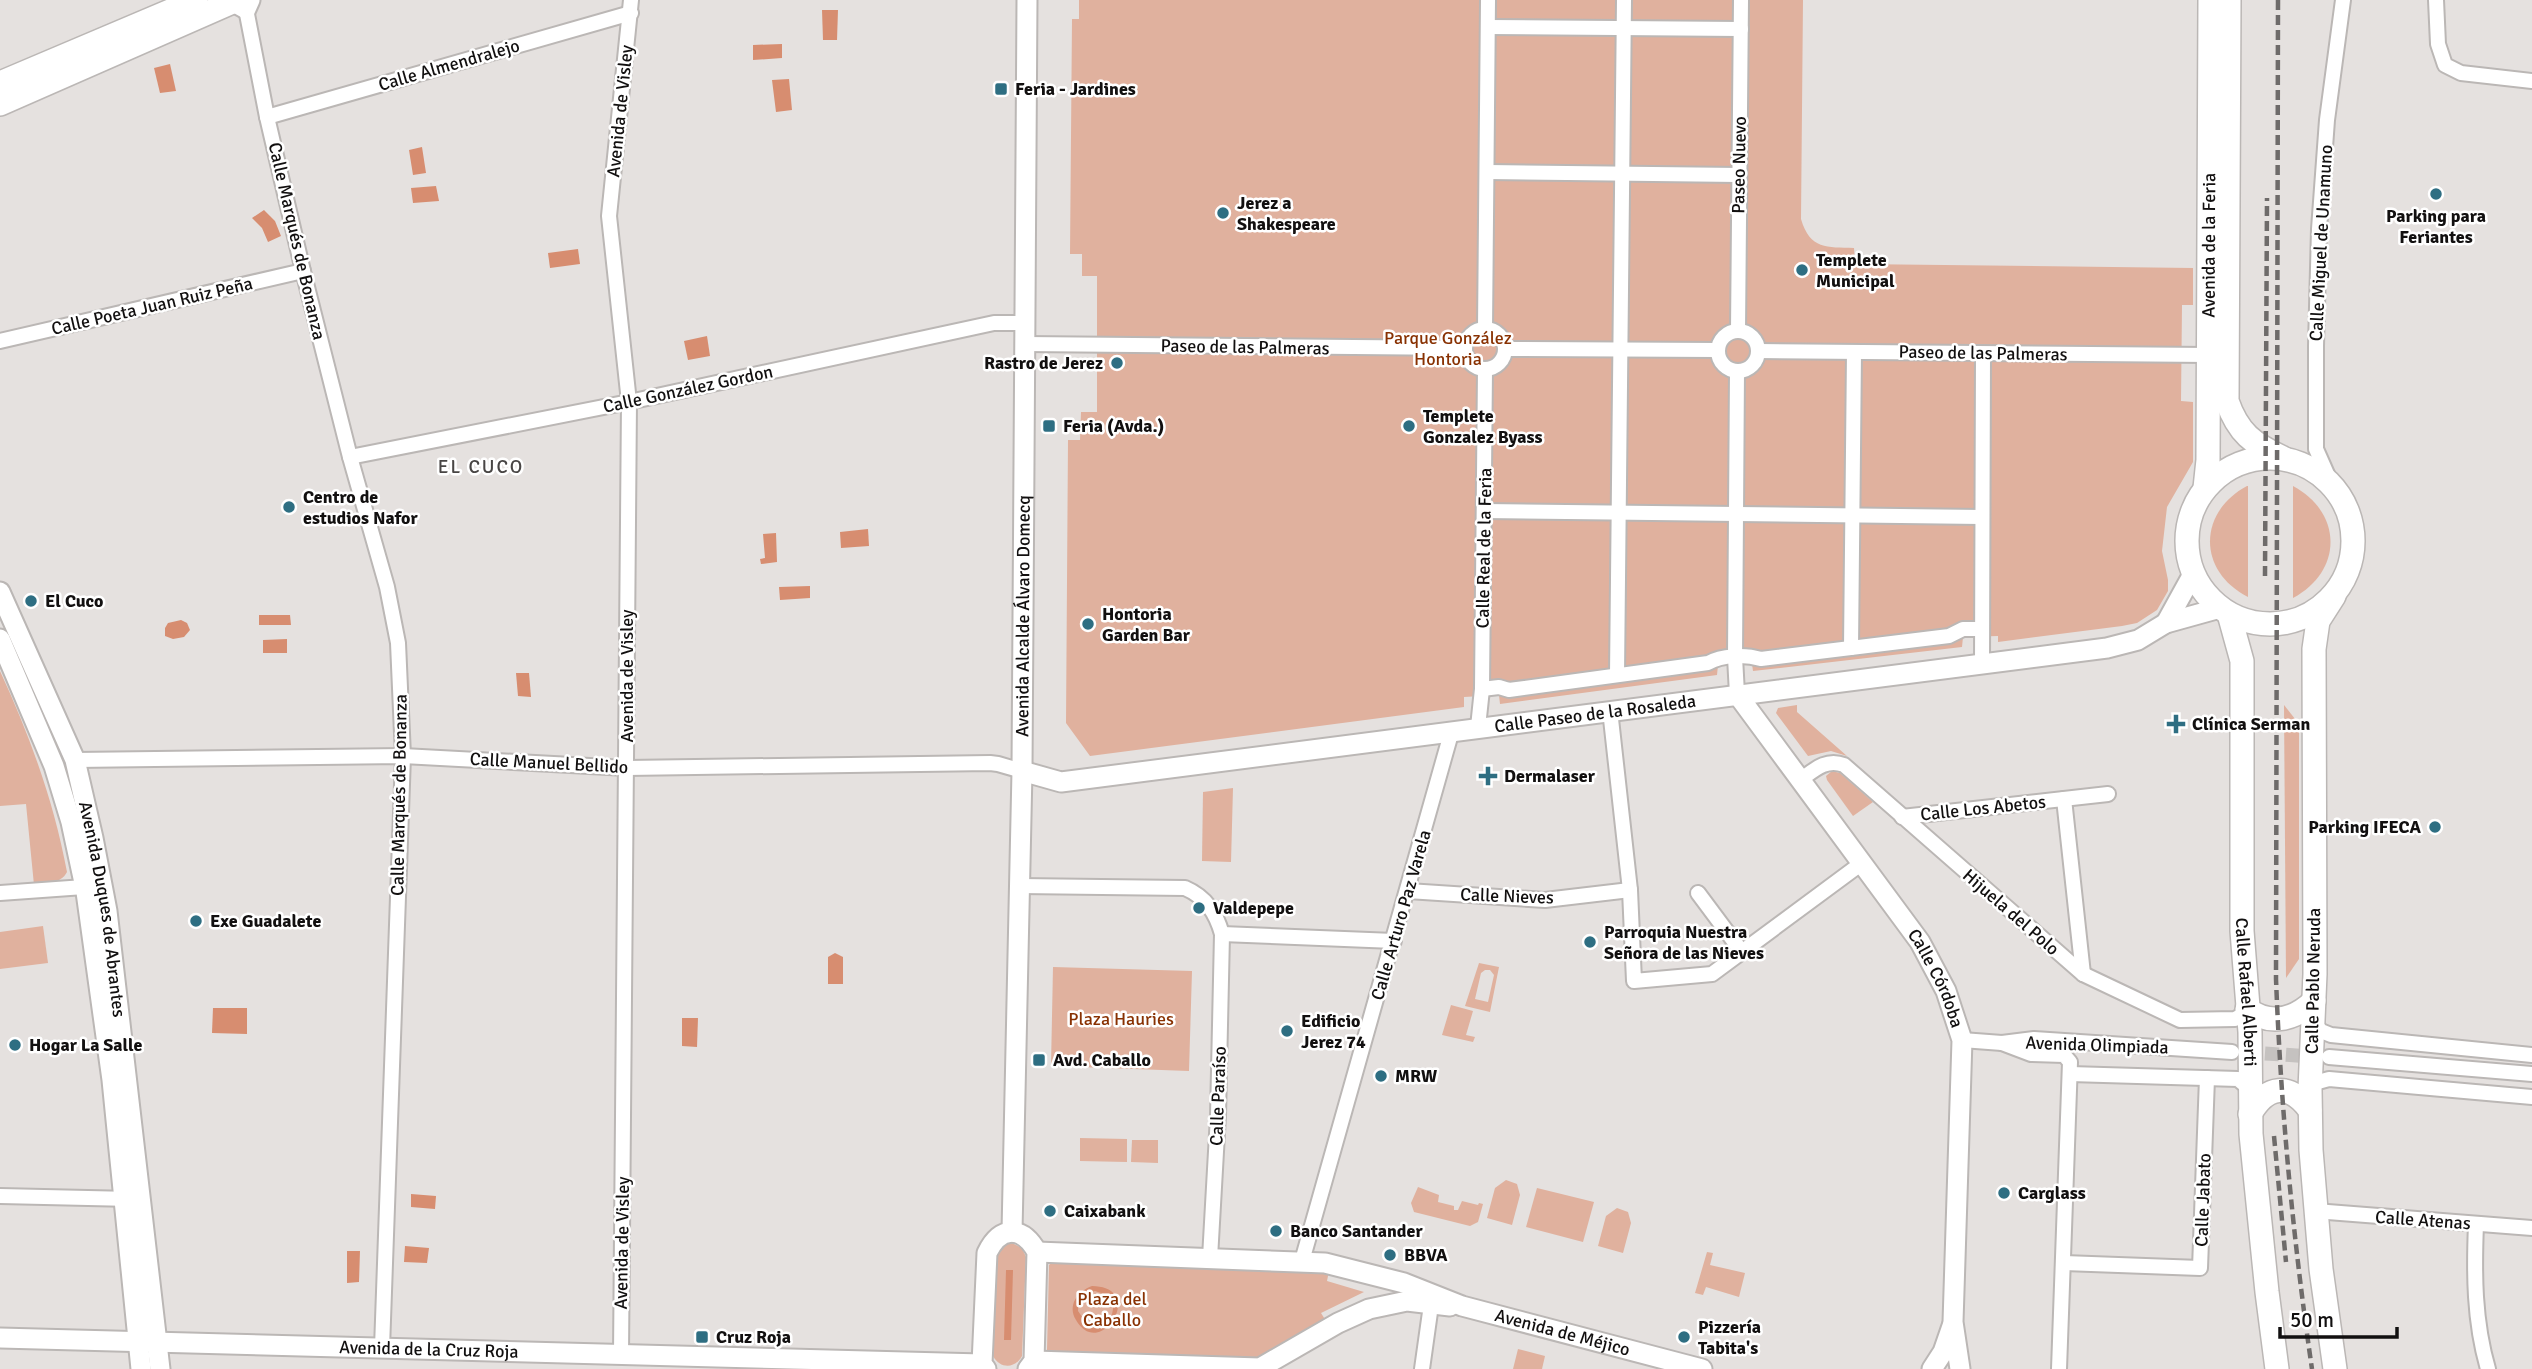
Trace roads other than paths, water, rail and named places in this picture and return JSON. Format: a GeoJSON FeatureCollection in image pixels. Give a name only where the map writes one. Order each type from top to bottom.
{"type":"FeatureCollection","features":[{"type":"Feature","properties":{"kind":"main road"},"geometry":{"type":"LineString","coordinates":[[0,83],[196,0]]}},
{"type":"Feature","properties":{"kind":"main road","name":"Avenida Alcalde Álvaro Domecq"},"geometry":{"type":"LineString","coordinates":[[1012,1232],[1022,771],[1027,0]]}},
{"type":"Feature","properties":{"kind":"main road","name":"Avenida de la Feria"},"geometry":{"type":"LineString","coordinates":[[2205,488],[2208,460],[2210,0]]}},
{"type":"Feature","properties":{"kind":"main road","name":"Avenida de la Feria"},"geometry":{"type":"LineString","coordinates":[[2229,0],[2227,401],[2234,419],[2245,435],[2262,448],[2286,459]]}},
{"type":"Feature","properties":{"kind":"main road"},"geometry":{"type":"LineString","coordinates":[[0,104],[238,2]]}},
{"type":"Feature","properties":{"kind":"main road"},"geometry":{"type":"LineString","coordinates":[[2264,458],[2286,459],[2310,467],[2331,483],[2349,513],[2353,534],[2350,565],[2334,596],[2314,613],[2289,623],[2263,625],[2237,618],[2224,611],[2205,594],[2193,574],[2187,552],[2187,530],[2193,508],[2205,488],[2222,473],[2242,462],[2264,458]]}},
{"type":"Feature","properties":{"kind":"main road"},"geometry":{"type":"LineString","coordinates":[[2166,623],[2193,574]]}},
{"type":"Feature","properties":{"kind":"main road","name":"Avenida Duques de Abrantes"},"geometry":{"type":"LineString","coordinates":[[0,592],[75,760],[107,911],[103,959]]}},
{"type":"Feature","properties":{"kind":"main road","name":"Calle Pablo Neruda"},"geometry":{"type":"LineString","coordinates":[[2334,596],[2318,621],[2314,649],[2314,1011],[2310,1099],[2315,1211],[2335,1369]]}},
{"type":"Feature","properties":{"kind":"main road","name":"Calle Paseo de la Rosaleda"},"geometry":{"type":"LineString","coordinates":[[1022,771],[1061,782],[2123,646],[2166,623],[2224,611]]}},
{"type":"Feature","properties":{"kind":"main road","name":"Calle Rafael Alberti"},"geometry":{"type":"LineString","coordinates":[[2224,611],[2242,661],[2242,931],[2250,1114],[2260,1230],[2277,1369]]}},
{"type":"Feature","properties":{"kind":"main road","name":"Avenida Duques de Abrantes"},"geometry":{"type":"LineString","coordinates":[[0,639],[54,766],[71,822],[103,959],[148,1341],[160,1369]]}},
{"type":"Feature","properties":{"kind":"main road","name":"Calle Córdoba"},"geometry":{"type":"LineString","coordinates":[[1737,694],[1920,942],[1946,991],[1962,1040],[1953,1321],[1959,1369]]}},
{"type":"Feature","properties":{"kind":"main road"},"geometry":{"type":"LineString","coordinates":[[2247,1009],[2266,1019],[2279,1019],[2314,1011]]}},
{"type":"Feature","properties":{"kind":"main road"},"geometry":{"type":"LineString","coordinates":[[2250,1114],[2258,1101],[2277,1090],[2290,1091],[2301,1098],[2310,1099]]}},
{"type":"Feature","properties":{"kind":"main road"},"geometry":{"type":"LineString","coordinates":[[984,1366],[987,1253],[992,1241],[1001,1234],[1012,1232],[1023,1235],[1032,1242],[1037,1252],[1031,1365],[1270,1367],[1338,1323],[1369,1309],[1407,1301],[1462,1306]]}},
{"type":"Feature","properties":{"kind":"main road"},"geometry":{"type":"LineString","coordinates":[[1037,1252],[1325,1263],[1404,1283],[1462,1306]]}},
{"type":"Feature","properties":{"kind":"main road","name":"Avenida de Méjico"},"geometry":{"type":"LineString","coordinates":[[1462,1306],[1702,1369]]}},
{"type":"Feature","properties":{"kind":"main road","name":"Calle Córdoba"},"geometry":{"type":"LineString","coordinates":[[1932,1369],[1943,1352],[1953,1321]]}},
{"type":"Feature","properties":{"kind":"main road","name":"Avenida de la Cruz Roja"},"geometry":{"type":"LineString","coordinates":[[0,1338],[984,1366]]}},
{"type":"Feature","properties":{"kind":"main road","name":"Avenida Duques de Abrantes"},"geometry":{"type":"LineString","coordinates":[[141,1369],[148,1341]]}},
{"type":"Feature","properties":{"kind":"street"},"geometry":{"type":"LineString","coordinates":[[1485,329],[1488,0]]}},
{"type":"Feature","properties":{"kind":"street"},"geometry":{"type":"LineString","coordinates":[[1618,676],[1624,0]]}},
{"type":"Feature","properties":{"kind":"street","name":"Paseo Nuevo"},"geometry":{"type":"LineString","coordinates":[[1738,331],[1741,0]]}},
{"type":"Feature","properties":{"kind":"street","name":"Calle Miguel de Unamuno"},"geometry":{"type":"LineString","coordinates":[[2331,483],[2316,449],[2316,346],[2319,229],[2327,120],[2343,0]]}},
{"type":"Feature","properties":{"kind":"street"},"geometry":{"type":"LineString","coordinates":[[2436,0],[2438,44],[2445,65],[2470,75],[2532,81]]}},
{"type":"Feature","properties":{"kind":"street","name":"Calle Marqués de Bonanza"},"geometry":{"type":"LineString","coordinates":[[238,2],[350,457],[387,587],[398,643],[403,757],[382,1348]]}},
{"type":"Feature","properties":{"kind":"street","name":"Calle Almendralejo"},"geometry":{"type":"LineString","coordinates":[[267,117],[631,6]]}},
{"type":"Feature","properties":{"kind":"street","name":"Avenida de Visley"},"geometry":{"type":"LineString","coordinates":[[621,1355],[629,402],[610,216],[631,6]]}},
{"type":"Feature","properties":{"kind":"street"},"geometry":{"type":"LineString","coordinates":[[1488,27],[1741,29]]}},
{"type":"Feature","properties":{"kind":"street"},"geometry":{"type":"LineString","coordinates":[[1488,172],[1739,175]]}},
{"type":"Feature","properties":{"kind":"street","name":"Calle Poeta Juan Ruiz Peña"},"geometry":{"type":"LineString","coordinates":[[0,341],[303,271]]}},
{"type":"Feature","properties":{"kind":"street","name":"Calle González Gordon"},"geometry":{"type":"LineString","coordinates":[[350,457],[629,402],[994,323],[1024,323]]}},
{"type":"Feature","properties":{"kind":"street"},"geometry":{"type":"LineString","coordinates":[[1485,329],[1497,333],[1505,349],[1501,360],[1485,369],[1473,365],[1465,348],[1474,333],[1485,329]]}},
{"type":"Feature","properties":{"kind":"street"},"geometry":{"type":"LineString","coordinates":[[1738,331],[1754,339],[1758,351],[1754,363],[1737,371],[1726,367],[1718,357],[1718,350],[1721,339],[1738,331]]}},
{"type":"Feature","properties":{"kind":"street","name":"Paseo de las Palmeras"},"geometry":{"type":"LineString","coordinates":[[1024,344],[1465,348]]}},
{"type":"Feature","properties":{"kind":"street"},"geometry":{"type":"LineString","coordinates":[[1505,349],[1718,350]]}},
{"type":"Feature","properties":{"kind":"street","name":"Paseo de las Palmeras"},"geometry":{"type":"LineString","coordinates":[[1758,351],[2209,355]]}},
{"type":"Feature","properties":{"kind":"street"},"geometry":{"type":"LineString","coordinates":[[1851,648],[1854,352]]}},
{"type":"Feature","properties":{"kind":"street"},"geometry":{"type":"LineString","coordinates":[[1982,664],[1983,354]]}},
{"type":"Feature","properties":{"kind":"street","name":"Calle Real de la Feria"},"geometry":{"type":"LineString","coordinates":[[1478,727],[1482,688],[1485,369]]}},
{"type":"Feature","properties":{"kind":"street"},"geometry":{"type":"LineString","coordinates":[[1737,371],[1737,694]]}},
{"type":"Feature","properties":{"kind":"street"},"geometry":{"type":"LineString","coordinates":[[1484,511],[1982,517]]}},
{"type":"Feature","properties":{"kind":"street"},"geometry":{"type":"LineString","coordinates":[[1482,688],[1499,687],[1509,690],[1708,663],[1718,658],[1761,659],[1949,636],[1963,629],[1981,629]]}},
{"type":"Feature","properties":{"kind":"street"},"geometry":{"type":"LineString","coordinates":[[1610,710],[1630,890],[1634,981],[1712,974],[1862,863]]}},
{"type":"Feature","properties":{"kind":"street","name":"Calle Arturo Paz Varela"},"geometry":{"type":"LineString","coordinates":[[1302,1261],[1452,730]]}},
{"type":"Feature","properties":{"kind":"street","name":"Calle Manuel Bellido"},"geometry":{"type":"LineString","coordinates":[[75,760],[403,757],[627,768],[982,763],[998,764],[1022,771]]}},
{"type":"Feature","properties":{"kind":"street","name":"Hijuela del Polo"},"geometry":{"type":"LineString","coordinates":[[1799,781],[1824,763],[1834,761],[1844,765],[2083,974],[2180,1020],[2235,1019],[2247,1009]]}},
{"type":"Feature","properties":{"kind":"street","name":"Calle Los Abetos"},"geometry":{"type":"LineString","coordinates":[[1902,817],[2108,794]]}},
{"type":"Feature","properties":{"kind":"street","name":"Calle Los Abetos"},"geometry":{"type":"LineString","coordinates":[[2064,799],[2083,974]]}},
{"type":"Feature","properties":{"kind":"street","name":"Calle Paraíso"},"geometry":{"type":"LineString","coordinates":[[1019,886],[1185,888],[1198,893],[1218,918],[1222,934],[1218,1116],[1210,1258]]}},
{"type":"Feature","properties":{"kind":"street"},"geometry":{"type":"LineString","coordinates":[[0,893],[85,887]]}},
{"type":"Feature","properties":{"kind":"street","name":"Calle Nieves"},"geometry":{"type":"LineString","coordinates":[[1408,891],[1545,900],[1630,890]]}},
{"type":"Feature","properties":{"kind":"street"},"geometry":{"type":"LineString","coordinates":[[1698,893],[1742,952]]}},
{"type":"Feature","properties":{"kind":"street"},"geometry":{"type":"LineString","coordinates":[[1222,934],[1394,941]]}},
{"type":"Feature","properties":{"kind":"street"},"geometry":{"type":"LineString","coordinates":[[2314,1011],[2321,1031],[2331,1035],[2532,1055]]}},
{"type":"Feature","properties":{"kind":"street","name":"Avenida Olimpiada"},"geometry":{"type":"LineString","coordinates":[[1962,1040],[2002,1043],[2034,1039],[2232,1052]]}},
{"type":"Feature","properties":{"kind":"street"},"geometry":{"type":"LineString","coordinates":[[2002,1043],[2031,1054],[2064,1055],[2070,1062],[2059,1369]]}},
{"type":"Feature","properties":{"kind":"street"},"geometry":{"type":"LineString","coordinates":[[2329,1058],[2532,1074]]}},
{"type":"Feature","properties":{"kind":"street"},"geometry":{"type":"LineString","coordinates":[[2070,1074],[2238,1079],[2250,1088]]}},
{"type":"Feature","properties":{"kind":"street","name":"Calle Jabato"},"geometry":{"type":"LineString","coordinates":[[2064,1263],[2200,1268],[2207,1078]]}},
{"type":"Feature","properties":{"kind":"street"},"geometry":{"type":"LineString","coordinates":[[2310,1099],[2318,1082],[2329,1079],[2532,1097]]}},
{"type":"Feature","properties":{"kind":"street"},"geometry":{"type":"LineString","coordinates":[[0,1196],[131,1199]]}},
{"type":"Feature","properties":{"kind":"street","name":"Calle Atenas"},"geometry":{"type":"LineString","coordinates":[[2315,1211],[2532,1228]]}},
{"type":"Feature","properties":{"kind":"street"},"geometry":{"type":"LineString","coordinates":[[2476,1224],[2475,1291],[2480,1342],[2488,1369]]}},
{"type":"Feature","properties":{"kind":"street"},"geometry":{"type":"LineString","coordinates":[[1422,1369],[1431,1305]]}},
{"type":"Feature","properties":{"kind":"tunnel"},"geometry":{"type":"LineString","coordinates":[[2244,1052],[2318,1057]]}},
{"type":"Feature","properties":{"kind":"railway"},"geometry":{"type":"LineString","coordinates":[[2278,0],[2276,979],[2289,1174],[2312,1369]]}},
{"type":"Feature","properties":{"kind":"railway"},"geometry":{"type":"LineString","coordinates":[[2265,576],[2267,198]]}},
{"type":"Feature","properties":{"kind":"railway"},"geometry":{"type":"LineString","coordinates":[[2274,1136],[2286,1262]]}},
{"type":"Feature","properties":{"kind":"place","name":"Feria - Jardines"},"geometry":{"type":"Point","coordinates":[1001,89]}},
{"type":"Feature","properties":{"kind":"place","name":"Parking para Feriantes"},"geometry":{"type":"Point","coordinates":[2436,194]}},
{"type":"Feature","properties":{"kind":"place","name":"Jerez a Shakespeare"},"geometry":{"type":"Point","coordinates":[1223,213]}},
{"type":"Feature","properties":{"kind":"place","name":"Templete Municipal"},"geometry":{"type":"Point","coordinates":[1802,270]}},
{"type":"Feature","properties":{"kind":"place","name":"Rastro de Jerez"},"geometry":{"type":"Point","coordinates":[1117,363]}},
{"type":"Feature","properties":{"kind":"place","name":"Feria (Avda.)"},"geometry":{"type":"Point","coordinates":[1049,426]}},
{"type":"Feature","properties":{"kind":"place","name":"Templete Gonzalez Byass"},"geometry":{"type":"Point","coordinates":[1409,426]}},
{"type":"Feature","properties":{"kind":"place","name":"Centro de estudios Nafor"},"geometry":{"type":"Point","coordinates":[289,507]}},
{"type":"Feature","properties":{"kind":"place","name":"El Cuco"},"geometry":{"type":"Point","coordinates":[31,601]}},
{"type":"Feature","properties":{"kind":"place","name":"Hontoria Garden Bar"},"geometry":{"type":"Point","coordinates":[1088,624]}},
{"type":"Feature","properties":{"kind":"place","name":"Clínica Serman"},"geometry":{"type":"Point","coordinates":[2176,724]}},
{"type":"Feature","properties":{"kind":"place","name":"Dermalaser"},"geometry":{"type":"Point","coordinates":[1488,776]}},
{"type":"Feature","properties":{"kind":"place","name":"Parking IFECA"},"geometry":{"type":"Point","coordinates":[2435,827]}},
{"type":"Feature","properties":{"kind":"place","name":"Valdepepe"},"geometry":{"type":"Point","coordinates":[1199,908]}},
{"type":"Feature","properties":{"kind":"place","name":"Exe Guadalete"},"geometry":{"type":"Point","coordinates":[196,921]}},
{"type":"Feature","properties":{"kind":"place","name":"Parroquia Nuestra Señora de las Nieves"},"geometry":{"type":"Point","coordinates":[1590,942]}},
{"type":"Feature","properties":{"kind":"place","name":"Edificio Jerez 74"},"geometry":{"type":"Point","coordinates":[1287,1031]}},
{"type":"Feature","properties":{"kind":"place","name":"Hogar La Salle"},"geometry":{"type":"Point","coordinates":[15,1045]}},
{"type":"Feature","properties":{"kind":"place","name":"Avd. Caballo"},"geometry":{"type":"Point","coordinates":[1039,1060]}},
{"type":"Feature","properties":{"kind":"place","name":"MRW"},"geometry":{"type":"Point","coordinates":[1381,1076]}},
{"type":"Feature","properties":{"kind":"place","name":"Carglass"},"geometry":{"type":"Point","coordinates":[2004,1193]}},
{"type":"Feature","properties":{"kind":"place","name":"Caixabank"},"geometry":{"type":"Point","coordinates":[1050,1211]}},
{"type":"Feature","properties":{"kind":"place","name":"Banco Santander"},"geometry":{"type":"Point","coordinates":[1276,1231]}},
{"type":"Feature","properties":{"kind":"place","name":"BBVA"},"geometry":{"type":"Point","coordinates":[1390,1255]}},
{"type":"Feature","properties":{"kind":"place","name":"Cruz Roja"},"geometry":{"type":"Point","coordinates":[702,1337]}},
{"type":"Feature","properties":{"kind":"place","name":"Pizzería Tabita's"},"geometry":{"type":"Point","coordinates":[1684,1337]}},
{"type":"Feature","properties":{"kind":"district","name":"EL CUCO"},"geometry":{"type":"Point","coordinates":[481,467]}},
{"type":"Feature","properties":{"kind":"park label","name":"Parque González Hontoria"},"geometry":{"type":"Point","coordinates":[1448,348]}},
{"type":"Feature","properties":{"kind":"park label","name":"Plaza Hauries"},"geometry":{"type":"Point","coordinates":[1121,1019]}},
{"type":"Feature","properties":{"kind":"park label","name":"Plaza del Caballo"},"geometry":{"type":"Point","coordinates":[1112,1309]}}]}
